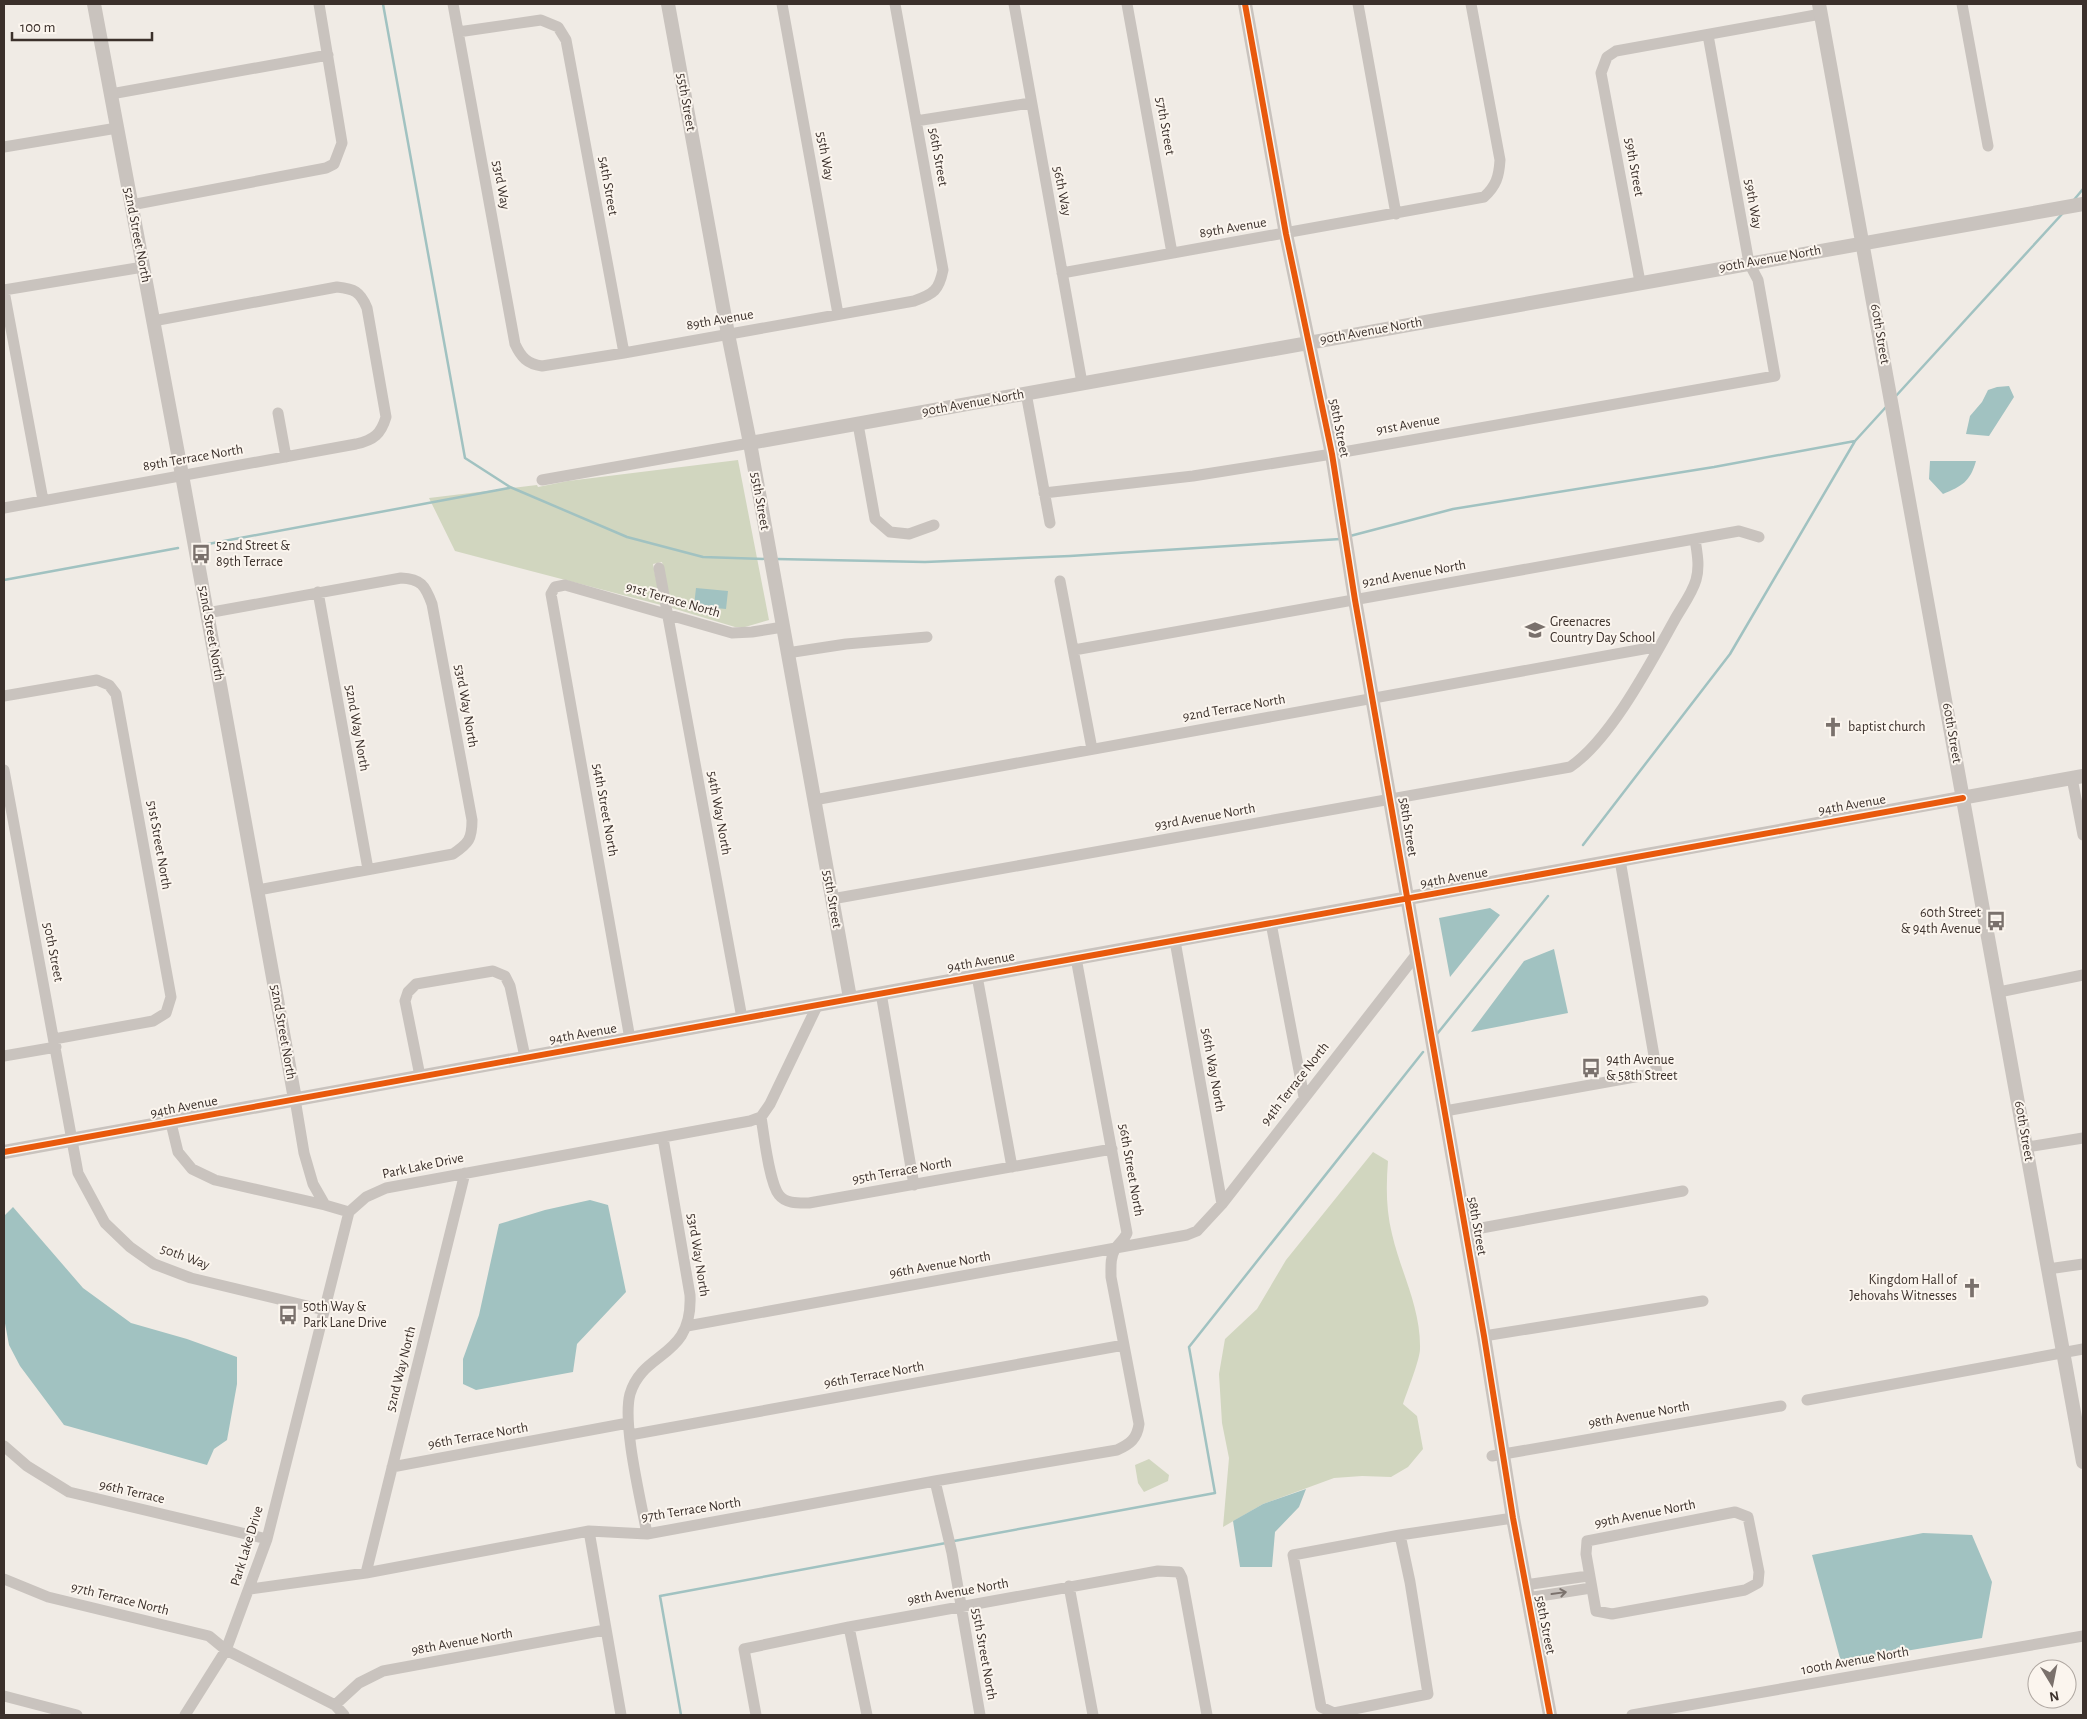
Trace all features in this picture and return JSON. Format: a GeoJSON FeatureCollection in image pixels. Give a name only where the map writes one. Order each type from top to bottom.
{"type":"FeatureCollection","features":[{"type":"Feature","properties":{"kind":"street","name":"52nd Street North"},"geometry":{"type":"LineString","coordinates":[[94,4],[258,890],[294,1099],[306,1161],[313,1184],[325,1205]]}},
{"type":"Feature","properties":{"kind":"street"},"geometry":{"type":"LineString","coordinates":[[131,205],[326,168],[334,164],[342,143],[319,4]]}},
{"type":"Feature","properties":{"kind":"street","name":"53rd Way"},"geometry":{"type":"LineString","coordinates":[[453,4],[514,344],[520,356],[532,365]]}},
{"type":"Feature","properties":{"kind":"street","name":"55th Street"},"geometry":{"type":"LineString","coordinates":[[668,4],[728,334],[750,443],[850,998]]}},
{"type":"Feature","properties":{"kind":"street","name":"55th Way"},"geometry":{"type":"LineString","coordinates":[[782,4],[838,314]]}},
{"type":"Feature","properties":{"kind":"street","name":"56th Street"},"geometry":{"type":"LineString","coordinates":[[895,4],[943,270],[940,285],[929,295],[914,301]]}},
{"type":"Feature","properties":{"kind":"street","name":"56th Way"},"geometry":{"type":"LineString","coordinates":[[1014,4],[1030,104],[1082,383]]}},
{"type":"Feature","properties":{"kind":"street","name":"57th Street"},"geometry":{"type":"LineString","coordinates":[[1127,4],[1172,254]]}},
{"type":"Feature","properties":{"kind":"street","name":"58th Street"},"geometry":{"type":"LineString","coordinates":[[1246,4],[1286,234],[1332,454],[1342,523],[1416,956],[1484,1336],[1498,1454],[1513,1518],[1550,1715]]}},
{"type":"Feature","properties":{"kind":"street"},"geometry":{"type":"LineString","coordinates":[[1358,4],[1396,214]]}},
{"type":"Feature","properties":{"kind":"street","name":"89th Avenue"},"geometry":{"type":"LineString","coordinates":[[1062,274],[1484,197],[1495,187],[1499,174],[1500,160],[1471,4]]}},
{"type":"Feature","properties":{"kind":"street"},"geometry":{"type":"LineString","coordinates":[[1962,4],[1988,146]]}},
{"type":"Feature","properties":{"kind":"street"},"geometry":{"type":"LineString","coordinates":[[1708,35],[1820,9]]}},
{"type":"Feature","properties":{"kind":"street","name":"60th Street"},"geometry":{"type":"LineString","coordinates":[[1820,9],[2083,1462]]}},
{"type":"Feature","properties":{"kind":"street","name":"54th Street"},"geometry":{"type":"LineString","coordinates":[[458,32],[541,20],[558,27],[566,40],[624,353]]}},
{"type":"Feature","properties":{"kind":"street","name":"59th Street"},"geometry":{"type":"LineString","coordinates":[[1640,282],[1601,73],[1606,57],[1616,51],[1708,35]]}},
{"type":"Feature","properties":{"kind":"street","name":"59th Way"},"geometry":{"type":"LineString","coordinates":[[1708,35],[1749,263],[1758,280],[1775,376]]}},
{"type":"Feature","properties":{"kind":"street"},"geometry":{"type":"LineString","coordinates":[[111,94],[328,54]]}},
{"type":"Feature","properties":{"kind":"street"},"geometry":{"type":"LineString","coordinates":[[916,121],[1030,104]]}},
{"type":"Feature","properties":{"kind":"street"},"geometry":{"type":"LineString","coordinates":[[4,147],[117,128]]}},
{"type":"Feature","properties":{"kind":"street","name":"90th Avenue North"},"geometry":{"type":"LineString","coordinates":[[542,480],[2083,204]]}},
{"type":"Feature","properties":{"kind":"street"},"geometry":{"type":"LineString","coordinates":[[43,500],[4,291],[143,267]]}},
{"type":"Feature","properties":{"kind":"street","name":"89th Terrace North"},"geometry":{"type":"LineString","coordinates":[[4,508],[369,441],[382,429],[386,417],[367,308],[362,296],[351,288],[337,287],[153,321]]}},
{"type":"Feature","properties":{"kind":"street","name":"89th Avenue"},"geometry":{"type":"LineString","coordinates":[[532,365],[542,366],[624,353],[914,301]]}},
{"type":"Feature","properties":{"kind":"street","name":"91st Avenue"},"geometry":{"type":"LineString","coordinates":[[1044,493],[1193,476],[1332,454],[1775,376]]}},
{"type":"Feature","properties":{"kind":"street"},"geometry":{"type":"LineString","coordinates":[[1026,393],[1050,523]]}},
{"type":"Feature","properties":{"kind":"street"},"geometry":{"type":"LineString","coordinates":[[278,413],[286,457]]}},
{"type":"Feature","properties":{"kind":"street"},"geometry":{"type":"LineString","coordinates":[[858,424],[875,519],[890,532],[909,534],[934,525]]}},
{"type":"Feature","properties":{"kind":"street","name":"92nd Avenue North"},"geometry":{"type":"LineString","coordinates":[[1074,650],[1739,531],[1759,537]]}},
{"type":"Feature","properties":{"kind":"street"},"geometry":{"type":"LineString","coordinates":[[1660,646],[1695,582],[1699,566],[1695,539]]}},
{"type":"Feature","properties":{"kind":"street","name":"54th Way North"},"geometry":{"type":"LineString","coordinates":[[658,568],[668,613],[742,1018]]}},
{"type":"Feature","properties":{"kind":"street","name":"53rd Way North"},"geometry":{"type":"LineString","coordinates":[[318,592],[401,578],[413,579],[426,588],[432,604],[472,820],[472,832],[467,845],[453,854],[368,869]]}},
{"type":"Feature","properties":{"kind":"street"},"geometry":{"type":"LineString","coordinates":[[1060,581],[1092,749]]}},
{"type":"Feature","properties":{"kind":"street","name":"91st Terrace North"},"geometry":{"type":"LineString","coordinates":[[556,587],[565,585],[668,613],[732,633],[783,627]]}},
{"type":"Feature","properties":{"kind":"street","name":"54th Street North"},"geometry":{"type":"LineString","coordinates":[[556,587],[551,594],[630,1039]]}},
{"type":"Feature","properties":{"kind":"street"},"geometry":{"type":"LineString","coordinates":[[207,613],[318,592]]}},
{"type":"Feature","properties":{"kind":"street","name":"52nd Way North"},"geometry":{"type":"LineString","coordinates":[[318,592],[368,869]]}},
{"type":"Feature","properties":{"kind":"street"},"geometry":{"type":"LineString","coordinates":[[788,654],[846,644],[927,637]]}},
{"type":"Feature","properties":{"kind":"street","name":"92nd Terrace North"},"geometry":{"type":"LineString","coordinates":[[814,800],[1660,646]]}},
{"type":"Feature","properties":{"kind":"street","name":"93rd Avenue North"},"geometry":{"type":"LineString","coordinates":[[832,899],[1570,767],[1582,759],[1621,712],[1660,646]]}},
{"type":"Feature","properties":{"kind":"street","name":"51st Street North"},"geometry":{"type":"LineString","coordinates":[[4,696],[97,680],[109,685],[116,694],[171,997],[166,1013],[153,1022],[55,1043]]}},
{"type":"Feature","properties":{"kind":"street","name":"50th Street"},"geometry":{"type":"LineString","coordinates":[[4,770],[72,1141]]}},
{"type":"Feature","properties":{"kind":"street"},"geometry":{"type":"LineString","coordinates":[[2077,777],[2083,834]]}},
{"type":"Feature","properties":{"kind":"street","name":"94th Avenue"},"geometry":{"type":"LineString","coordinates":[[4,1152],[2077,777]]}},
{"type":"Feature","properties":{"kind":"street"},"geometry":{"type":"LineString","coordinates":[[1444,1111],[1657,1073],[1620,860]]}},
{"type":"Feature","properties":{"kind":"street"},"geometry":{"type":"LineString","coordinates":[[258,890],[368,869]]}},
{"type":"Feature","properties":{"kind":"street"},"geometry":{"type":"LineString","coordinates":[[1271,923],[1304,1097]]}},
{"type":"Feature","properties":{"kind":"street","name":"56th Way North"},"geometry":{"type":"LineString","coordinates":[[1175,941],[1222,1204]]}},
{"type":"Feature","properties":{"kind":"street","name":"94th Terrace North"},"geometry":{"type":"LineString","coordinates":[[1197,1231],[1222,1204],[1416,956]]}},
{"type":"Feature","properties":{"kind":"street","name":"56th Street North"},"geometry":{"type":"LineString","coordinates":[[1076,958],[1127,1233],[1110,1260],[1111,1277],[1139,1424],[1138,1433],[1134,1440]]}},
{"type":"Feature","properties":{"kind":"street"},"geometry":{"type":"LineString","coordinates":[[420,1076],[405,1001],[408,992],[416,984],[493,970],[505,976],[510,986],[525,1057]]}},
{"type":"Feature","properties":{"kind":"street"},"geometry":{"type":"LineString","coordinates":[[1998,992],[2083,975]]}},
{"type":"Feature","properties":{"kind":"street"},"geometry":{"type":"LineString","coordinates":[[977,976],[1012,1167]]}},
{"type":"Feature","properties":{"kind":"street"},"geometry":{"type":"LineString","coordinates":[[881,993],[914,1185]]}},
{"type":"Feature","properties":{"kind":"street"},"geometry":{"type":"LineString","coordinates":[[761,1117],[770,1104],[818,1004]]}},
{"type":"Feature","properties":{"kind":"street"},"geometry":{"type":"LineString","coordinates":[[4,1056],[55,1043]]}},
{"type":"Feature","properties":{"kind":"street","name":"95th Terrace North"},"geometry":{"type":"LineString","coordinates":[[761,1117],[774,1184],[780,1196],[792,1203],[809,1204],[1112,1149]]}},
{"type":"Feature","properties":{"kind":"street","name":"Park Lake Drive"},"geometry":{"type":"LineString","coordinates":[[185,1715],[226,1650],[250,1589],[266,1539],[349,1212],[366,1197],[386,1188],[663,1138],[750,1121],[761,1117]]}},
{"type":"Feature","properties":{"kind":"street"},"geometry":{"type":"LineString","coordinates":[[171,1122],[178,1152],[192,1169],[215,1180],[349,1212]]}},
{"type":"Feature","properties":{"kind":"street","name":"53rd Way North"},"geometry":{"type":"LineString","coordinates":[[647,1534],[629,1429],[630,1394],[650,1364],[666,1354],[679,1342],[687,1326],[691,1311],[690,1295],[663,1138]]}},
{"type":"Feature","properties":{"kind":"street"},"geometry":{"type":"LineString","coordinates":[[2026,1147],[2083,1138]]}},
{"type":"Feature","properties":{"kind":"street","name":"50th Way"},"geometry":{"type":"LineString","coordinates":[[72,1141],[78,1173],[105,1223],[130,1247],[154,1264],[191,1278],[324,1310]]}},
{"type":"Feature","properties":{"kind":"street","name":"52nd Way North"},"geometry":{"type":"LineString","coordinates":[[366,1573],[465,1173]]}},
{"type":"Feature","properties":{"kind":"street"},"geometry":{"type":"LineString","coordinates":[[1465,1231],[1683,1191]]}},
{"type":"Feature","properties":{"kind":"street","name":"96th Avenue North"},"geometry":{"type":"LineString","coordinates":[[687,1326],[1188,1235],[1197,1231]]}},
{"type":"Feature","properties":{"kind":"street"},"geometry":{"type":"LineString","coordinates":[[2048,1270],[2083,1264]]}},
{"type":"Feature","properties":{"kind":"street"},"geometry":{"type":"LineString","coordinates":[[1484,1336],[1703,1301]]}},
{"type":"Feature","properties":{"kind":"street","name":"96th Terrace North"},"geometry":{"type":"LineString","coordinates":[[392,1467],[1124,1345]]}},
{"type":"Feature","properties":{"kind":"street"},"geometry":{"type":"LineString","coordinates":[[1806,1400],[2083,1349]]}},
{"type":"Feature","properties":{"kind":"street","name":"98th Avenue North"},"geometry":{"type":"LineString","coordinates":[[1498,1454],[1781,1406]]}},
{"type":"Feature","properties":{"kind":"street","name":"97th Terrace North"},"geometry":{"type":"LineString","coordinates":[[250,1589],[366,1573],[589,1531],[647,1534],[1116,1450],[1134,1440]]}},
{"type":"Feature","properties":{"kind":"street","name":"96th Terrace"},"geometry":{"type":"LineString","coordinates":[[4,1446],[27,1466],[68,1492],[266,1539]]}},
{"type":"Feature","properties":{"kind":"street","name":"55th Street North"},"geometry":{"type":"LineString","coordinates":[[936,1481],[952,1553],[980,1715]]}},
{"type":"Feature","properties":{"kind":"street","name":"99th Avenue North"},"geometry":{"type":"LineString","coordinates":[[1588,1576],[1587,1541],[1735,1512],[1748,1517],[1759,1572],[1758,1583],[1745,1590],[1612,1614],[1596,1611],[1591,1588]]}},
{"type":"Feature","properties":{"kind":"street"},"geometry":{"type":"LineString","coordinates":[[1400,1535],[1428,1694],[1334,1713],[1320,1707],[1293,1555],[1400,1535],[1513,1518]]}},
{"type":"Feature","properties":{"kind":"street"},"geometry":{"type":"LineString","coordinates":[[589,1531],[621,1715]]}},
{"type":"Feature","properties":{"kind":"street","name":"98th Avenue North"},"geometry":{"type":"LineString","coordinates":[[756,1715],[744,1649],[849,1627],[1158,1571],[1179,1572],[1182,1578],[1207,1715]]}},
{"type":"Feature","properties":{"kind":"street"},"geometry":{"type":"LineString","coordinates":[[1588,1576],[1591,1588],[1526,1591],[1588,1576]]}},
{"type":"Feature","properties":{"kind":"street","name":"97th Terrace North"},"geometry":{"type":"LineString","coordinates":[[4,1579],[48,1597],[209,1636],[226,1650],[335,1705]]}},
{"type":"Feature","properties":{"kind":"street"},"geometry":{"type":"LineString","coordinates":[[1069,1586],[1093,1715]]}},
{"type":"Feature","properties":{"kind":"street"},"geometry":{"type":"LineString","coordinates":[[849,1627],[866,1715]]}},
{"type":"Feature","properties":{"kind":"street","name":"98th Avenue North"},"geometry":{"type":"LineString","coordinates":[[335,1705],[359,1682],[383,1671],[605,1630]]}},
{"type":"Feature","properties":{"kind":"street","name":"100th Avenue North"},"geometry":{"type":"LineString","coordinates":[[1632,1715],[2083,1636]]}},
{"type":"Feature","properties":{"kind":"street"},"geometry":{"type":"LineString","coordinates":[[4,1696],[76,1715]]}},
{"type":"Feature","properties":{"kind":"street"},"geometry":{"type":"LineString","coordinates":[[335,1705],[344,1715]]}},
{"type":"Feature","properties":{"kind":"green space"},"geometry":{"type":"Polygon","coordinates":[[[738,460],[769,620],[745,627],[735,627],[672,608],[662,562],[653,564],[661,605],[455,551],[429,498],[537,485],[538,487],[568,481],[738,460]]]}},
{"type":"Feature","properties":{"kind":"green space"},"geometry":{"type":"Polygon","coordinates":[[[1373,1152],[1388,1161],[1387,1198],[1390,1225],[1417,1319],[1420,1349],[1416,1368],[1403,1404],[1417,1416],[1423,1449],[1408,1467],[1391,1477],[1362,1476],[1334,1478],[1263,1504],[1223,1527],[1229,1458],[1222,1423],[1219,1374],[1225,1339],[1257,1309],[1286,1260],[1373,1152]]]}},
{"type":"Feature","properties":{"kind":"green space"},"geometry":{"type":"Polygon","coordinates":[[[1149,1459],[1169,1475],[1168,1481],[1144,1492],[1138,1483],[1135,1465],[1149,1459]]]}},
{"type":"Feature","properties":{"kind":"water"},"geometry":{"type":"Polygon","coordinates":[[[2009,386],[2014,397],[1989,436],[1966,434],[1970,416],[1982,402],[1988,390],[2009,386]]]}},
{"type":"Feature","properties":{"kind":"water"},"geometry":{"type":"Polygon","coordinates":[[[1930,461],[1976,461],[1968,479],[1943,494],[1929,479],[1930,461]]]}},
{"type":"Feature","properties":{"kind":"water"},"geometry":{"type":"Polygon","coordinates":[[[696,588],[728,591],[726,609],[694,606],[696,588]]]}},
{"type":"Feature","properties":{"kind":"water"},"geometry":{"type":"Polygon","coordinates":[[[1490,908],[1500,915],[1450,977],[1439,918],[1490,908]]]}},
{"type":"Feature","properties":{"kind":"water"},"geometry":{"type":"Polygon","coordinates":[[[1554,949],[1568,1013],[1471,1032],[1524,961],[1554,949]]]}},
{"type":"Feature","properties":{"kind":"water"},"geometry":{"type":"Polygon","coordinates":[[[590,1200],[608,1205],[626,1292],[577,1344],[573,1372],[476,1390],[463,1384],[463,1359],[479,1315],[499,1224],[545,1210],[590,1200]]]}},
{"type":"Feature","properties":{"kind":"water"},"geometry":{"type":"Polygon","coordinates":[[[13,1207],[83,1288],[131,1323],[187,1339],[237,1357],[237,1384],[227,1440],[214,1449],[207,1465],[64,1425],[20,1366],[9,1345],[4,1318],[4,1216],[13,1207]]]}},
{"type":"Feature","properties":{"kind":"water"},"geometry":{"type":"Polygon","coordinates":[[[1306,1489],[1299,1507],[1275,1532],[1272,1567],[1240,1567],[1233,1521],[1263,1504],[1306,1489]]]}},
{"type":"Feature","properties":{"kind":"water"},"geometry":{"type":"Polygon","coordinates":[[[1923,1533],[1972,1535],[1992,1582],[1982,1638],[1841,1662],[1812,1555],[1923,1533]]]}},
{"type":"Feature","properties":{"kind":"waterway"},"geometry":{"type":"LineString","coordinates":[[383,4],[465,458],[510,487],[627,537],[703,557],[766,559]]}},
{"type":"Feature","properties":{"kind":"waterway"},"geometry":{"type":"LineString","coordinates":[[2073,201],[2083,189]]}},
{"type":"Feature","properties":{"kind":"waterway"},"geometry":{"type":"LineString","coordinates":[[1895,397],[2063,213]]}},
{"type":"Feature","properties":{"kind":"waterway"},"geometry":{"type":"LineString","coordinates":[[1583,845],[1730,654],[1855,441],[1886,407]]}},
{"type":"Feature","properties":{"kind":"waterway"},"geometry":{"type":"LineString","coordinates":[[1350,536],[1453,509],[1714,467],[1855,441]]}},
{"type":"Feature","properties":{"kind":"waterway"},"geometry":{"type":"LineString","coordinates":[[208,544],[509,488]]}},
{"type":"Feature","properties":{"kind":"waterway"},"geometry":{"type":"LineString","coordinates":[[776,559],[925,562],[1070,556],[1340,539]]}},
{"type":"Feature","properties":{"kind":"waterway"},"geometry":{"type":"LineString","coordinates":[[4,580],[178,548]]}},
{"type":"Feature","properties":{"kind":"waterway"},"geometry":{"type":"LineString","coordinates":[[1437,1034],[1548,896]]}},
{"type":"Feature","properties":{"kind":"waterway"},"geometry":{"type":"LineString","coordinates":[[954,1541],[1215,1493],[1189,1347],[1423,1052]]}},
{"type":"Feature","properties":{"kind":"waterway"},"geometry":{"type":"LineString","coordinates":[[681,1715],[660,1596],[946,1543]]}},
{"type":"Feature","properties":{"kind":"cycle path"},"geometry":{"type":"LineString","coordinates":[[1245,4],[1286,234],[1332,454],[1355,600],[1484,1336],[1513,1518],[1550,1715]]}},
{"type":"Feature","properties":{"kind":"cycle path"},"geometry":{"type":"LineString","coordinates":[[4,1152],[1963,798]]}},
{"type":"Feature","properties":{"kind":"place","name":"52nd Street & 89th Terrace"},"geometry":{"type":"Point","coordinates":[201,554]}},
{"type":"Feature","properties":{"kind":"place","name":"Greenacres Country Day School"},"geometry":{"type":"Point","coordinates":[1535,630]}},
{"type":"Feature","properties":{"kind":"place","name":"baptist church"},"geometry":{"type":"Point","coordinates":[1833,727]}},
{"type":"Feature","properties":{"kind":"place","name":"60th Street & 94th Avenue"},"geometry":{"type":"Point","coordinates":[1996,921]}},
{"type":"Feature","properties":{"kind":"place","name":"94th Avenue & 58th Street"},"geometry":{"type":"Point","coordinates":[1591,1068]}},
{"type":"Feature","properties":{"kind":"place","name":"Kingdom Hall of Jehovahs Witnesses"},"geometry":{"type":"Point","coordinates":[1972,1288]}},
{"type":"Feature","properties":{"kind":"place","name":"50th Way & Park Lane Drive"},"geometry":{"type":"Point","coordinates":[288,1315]}}]}
